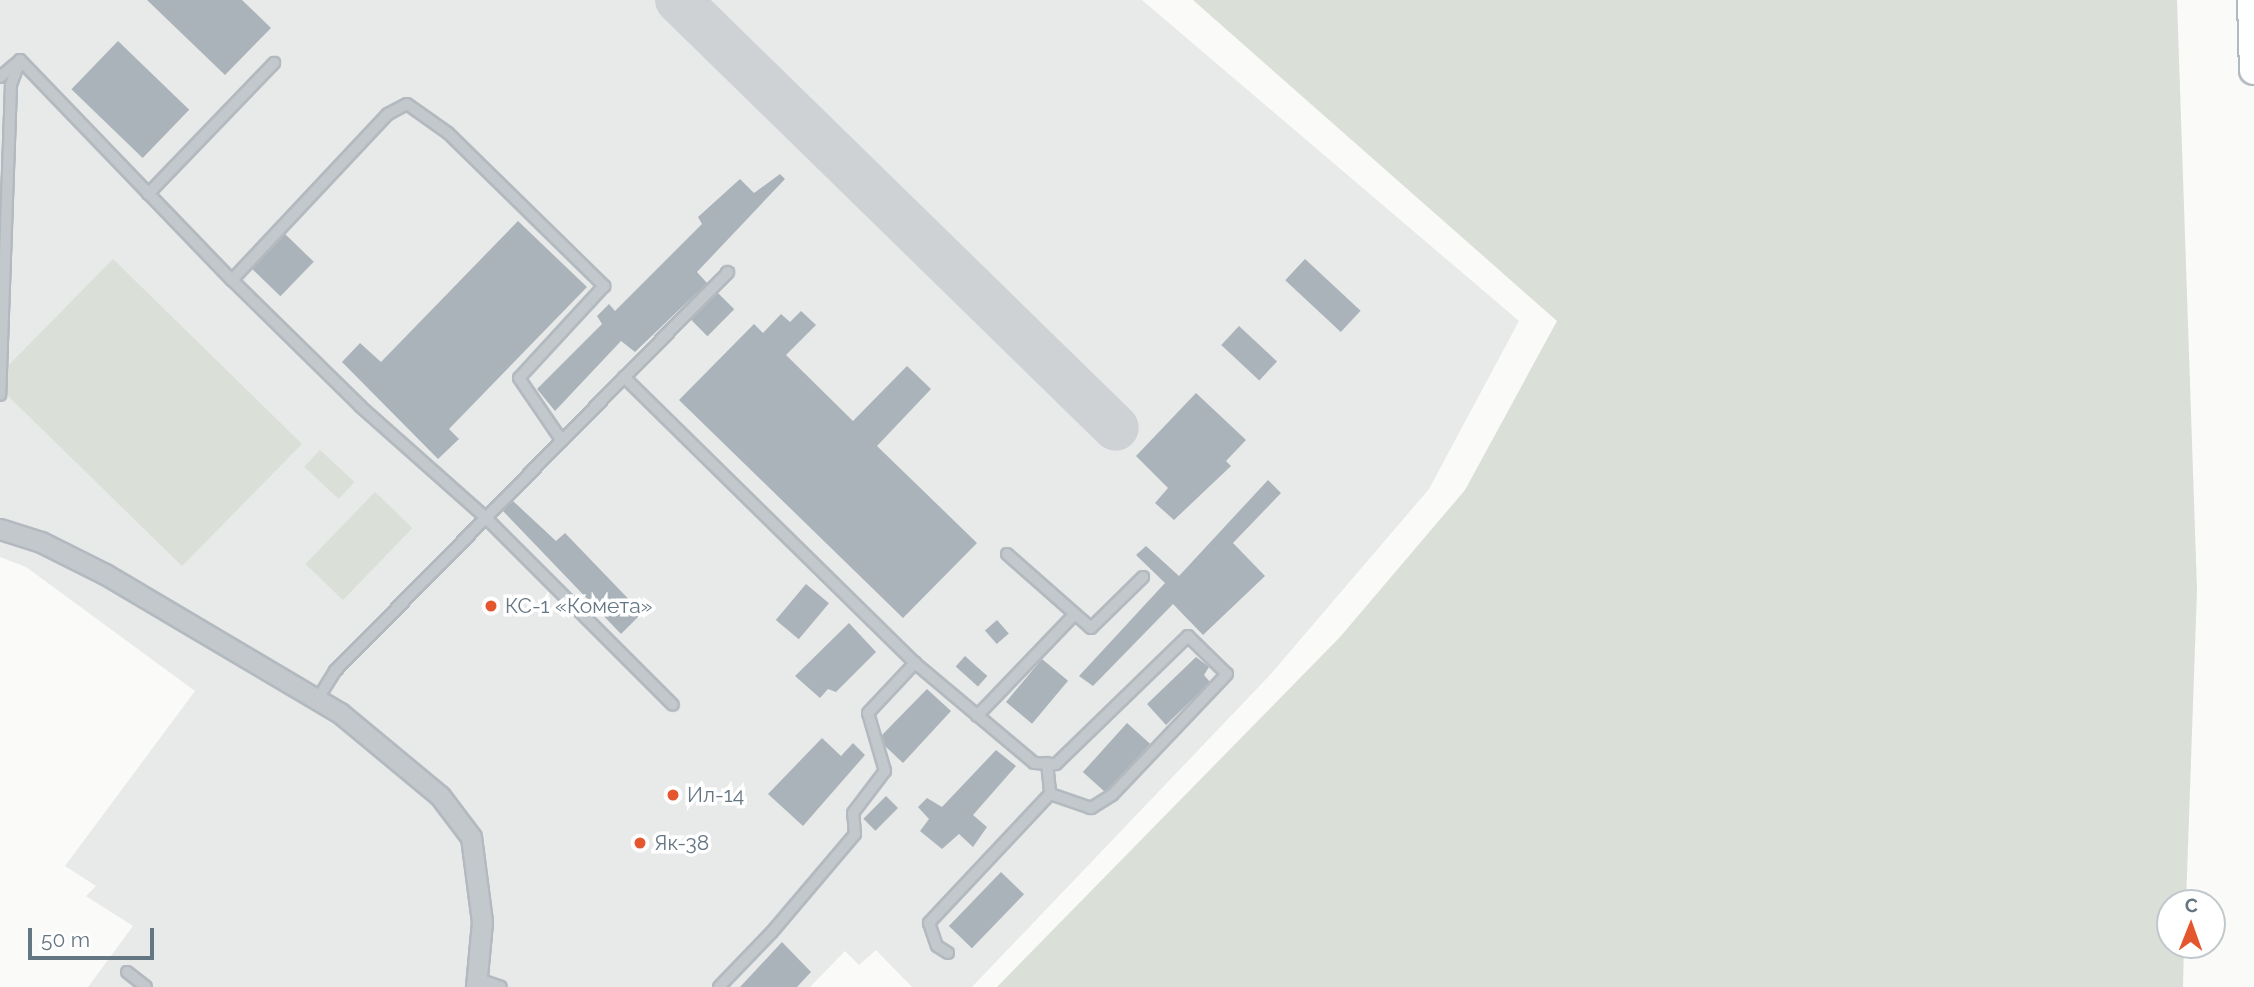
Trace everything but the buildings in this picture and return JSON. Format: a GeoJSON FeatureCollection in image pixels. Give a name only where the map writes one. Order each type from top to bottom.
{"type":"FeatureCollection","features":[{"type":"Feature","properties":{"kind":"main road"},"geometry":{"type":"LineString","coordinates":[[2252,0],[2254,70]]}},
{"type":"Feature","properties":{"kind":"street"},"geometry":{"type":"LineString","coordinates":[[0,529],[41,542],[105,573],[340,713],[440,796],[471,837],[482,922],[477,983]]}},
{"type":"Feature","properties":{"kind":"lane"},"geometry":{"type":"LineString","coordinates":[[0,77],[20,60]]}},
{"type":"Feature","properties":{"kind":"lane"},"geometry":{"type":"LineString","coordinates":[[0,395],[5,188],[11,85],[20,60]]}},
{"type":"Feature","properties":{"kind":"lane"},"geometry":{"type":"LineString","coordinates":[[20,60],[232,280],[360,406],[486,518],[673,705]]}},
{"type":"Feature","properties":{"kind":"lane"},"geometry":{"type":"LineString","coordinates":[[148,194],[274,63]]}},
{"type":"Feature","properties":{"kind":"lane"},"geometry":{"type":"LineString","coordinates":[[232,280],[388,114],[407,104],[448,133],[604,286],[519,378],[562,441]]}},
{"type":"Feature","properties":{"kind":"lane"},"geometry":{"type":"LineString","coordinates":[[316,700],[335,671],[728,272]]}},
{"type":"Feature","properties":{"kind":"lane"},"geometry":{"type":"LineString","coordinates":[[624,377],[915,663],[1034,763],[1056,764],[1188,636],[1227,674],[1112,795],[1091,808],[1050,794]]}},
{"type":"Feature","properties":{"kind":"lane"},"geometry":{"type":"LineString","coordinates":[[1007,554],[1073,617],[1091,628],[1143,577]]}},
{"type":"Feature","properties":{"kind":"lane"},"geometry":{"type":"LineString","coordinates":[[977,716],[1073,617]]}},
{"type":"Feature","properties":{"kind":"lane"},"geometry":{"type":"LineString","coordinates":[[719,987],[772,932],[855,834],[853,813],[885,771],[868,713],[915,663]]}},
{"type":"Feature","properties":{"kind":"lane"},"geometry":{"type":"LineString","coordinates":[[948,953],[937,946],[929,923],[1050,794],[1047,763]]}},
{"type":"Feature","properties":{"kind":"lane"},"geometry":{"type":"LineString","coordinates":[[127,972],[146,987]]}},
{"type":"Feature","properties":{"kind":"lane"},"geometry":{"type":"LineString","coordinates":[[477,983],[501,987]]}},
{"type":"Feature","properties":{"kind":"shaded area"},"geometry":{"type":"Polygon","coordinates":[[[0,0],[1142,0],[1519,321],[1429,489],[1270,675],[972,987],[912,987],[876,950],[859,965],[845,951],[810,987],[88,987],[133,926],[86,896],[96,886],[65,866],[195,691],[26,567],[0,557],[0,0]]]}},
{"type":"Feature","properties":{"kind":"shaded area"},"geometry":{"type":"Polygon","coordinates":[[[1193,0],[2177,0],[2197,590],[2186,889],[2156,889],[2156,959],[2184,959],[2183,987],[997,987],[1340,637],[1465,490],[1557,321],[1193,0]]]}},
{"type":"Feature","properties":{"kind":"shaded area"},"geometry":{"type":"Polygon","coordinates":[[[113,259],[302,444],[182,566],[0,388],[0,374],[113,259]]]}},
{"type":"Feature","properties":{"kind":"shaded area"},"geometry":{"type":"Polygon","coordinates":[[[320,450],[354,482],[339,499],[304,467],[320,450]]]}},
{"type":"Feature","properties":{"kind":"shaded area"},"geometry":{"type":"Polygon","coordinates":[[[375,492],[412,528],[343,600],[306,564],[375,492]]]}},
{"type":"Feature","properties":{"kind":"taxiway"},"geometry":{"type":"LineString","coordinates":[[678,0],[1116,428]]}},
{"type":"Feature","properties":{"kind":"place","name":"КС-1 «Комета»"},"geometry":{"type":"Point","coordinates":[491,606]}},
{"type":"Feature","properties":{"kind":"place","name":"Ил-14"},"geometry":{"type":"Point","coordinates":[673,795]}},
{"type":"Feature","properties":{"kind":"place","name":"Як-38"},"geometry":{"type":"Point","coordinates":[640,843]}}]}
